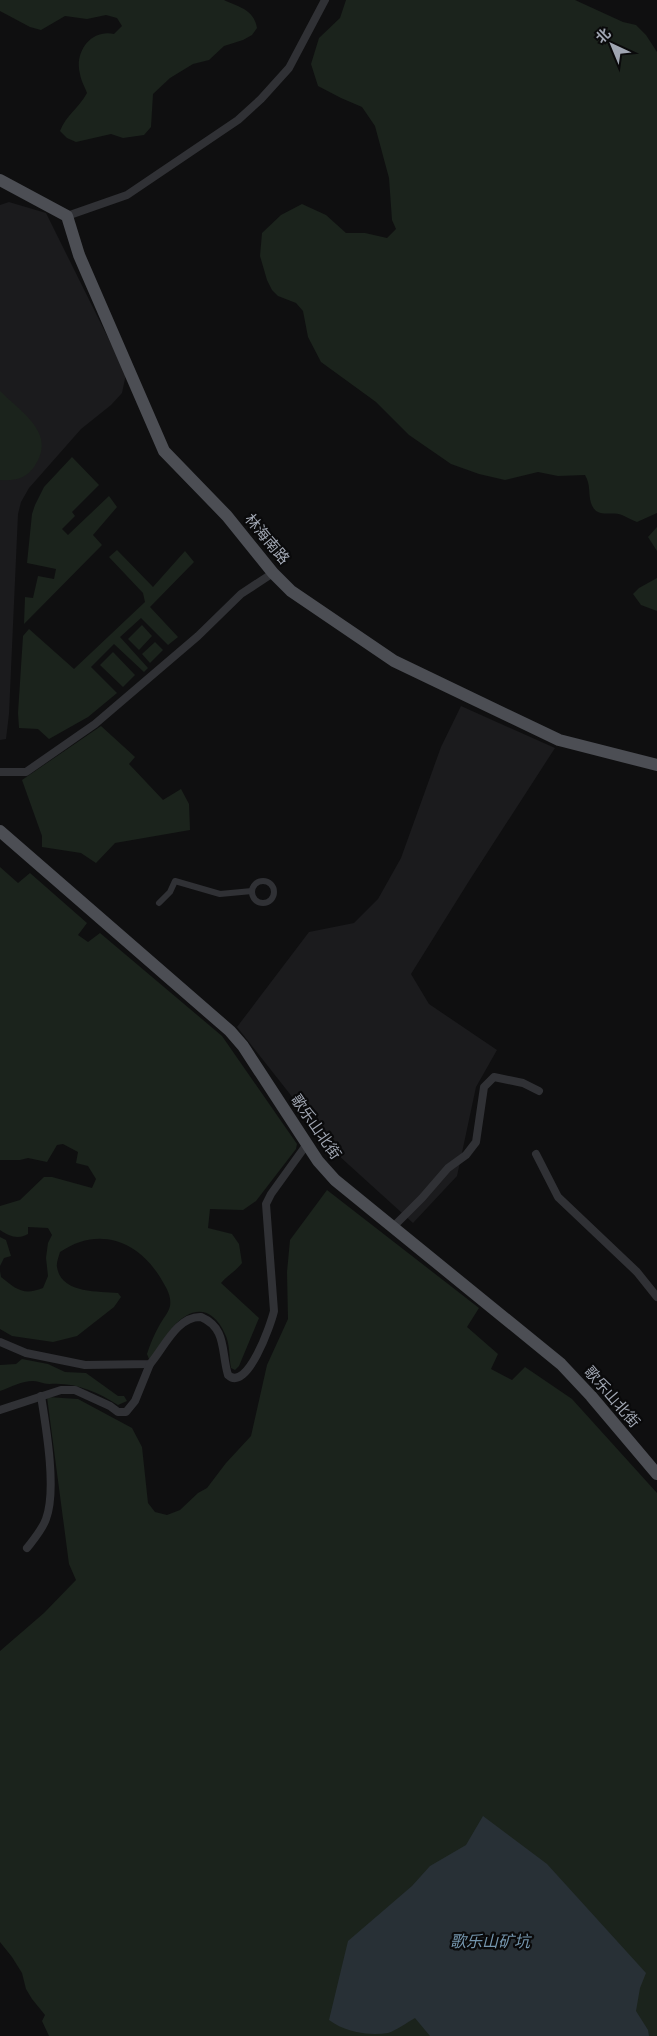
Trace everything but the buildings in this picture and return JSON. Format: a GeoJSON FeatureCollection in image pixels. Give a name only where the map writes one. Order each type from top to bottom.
{"type":"FeatureCollection","features":[{"type":"Feature","properties":{"kind":"main road"},"geometry":{"type":"LineString","coordinates":[[0,180],[67,216]]}},
{"type":"Feature","properties":{"kind":"main road","name":"林海南路"},"geometry":{"type":"LineString","coordinates":[[67,216],[79,255],[164,451],[227,516],[273,573],[291,591],[394,662],[559,740],[657,765]]}},
{"type":"Feature","properties":{"kind":"main road","name":"歌乐山北街"},"geometry":{"type":"LineString","coordinates":[[0,831],[230,1031],[243,1046],[318,1161],[335,1180],[561,1364],[591,1396],[657,1474]]}},
{"type":"Feature","properties":{"kind":"street"},"geometry":{"type":"LineString","coordinates":[[67,216],[127,195],[238,120],[262,99],[289,68],[325,0]]}},
{"type":"Feature","properties":{"kind":"street"},"geometry":{"type":"LineString","coordinates":[[0,772],[26,772],[95,724],[198,636],[241,594],[273,573]]}},
{"type":"Feature","properties":{"kind":"street"},"geometry":{"type":"LineString","coordinates":[[159,903],[170,892],[175,881],[220,894],[252,891]]}},
{"type":"Feature","properties":{"kind":"street"},"geometry":{"type":"LineString","coordinates":[[392,1227],[422,1198],[448,1168],[466,1155],[476,1142],[484,1087],[494,1077],[523,1084],[539,1091]]}},
{"type":"Feature","properties":{"kind":"street"},"geometry":{"type":"LineString","coordinates":[[0,1410],[61,1390],[75,1390],[110,1406],[118,1412],[126,1412],[134,1401],[150,1364],[165,1342],[187,1320],[201,1317],[212,1323],[223,1340],[228,1375],[231,1378],[242,1376],[251,1366],[271,1325],[274,1311],[266,1204],[271,1194],[307,1144]]}},
{"type":"Feature","properties":{"kind":"street"},"geometry":{"type":"LineString","coordinates":[[536,1154],[558,1197],[637,1272],[657,1297]]}},
{"type":"Feature","properties":{"kind":"street"},"geometry":{"type":"LineString","coordinates":[[0,1342],[26,1353],[85,1365],[150,1364]]}},
{"type":"Feature","properties":{"kind":"street"},"geometry":{"type":"LineString","coordinates":[[27,1548],[43,1527],[47,1517],[51,1494],[41,1396]]}},
{"type":"Feature","properties":{"kind":"shaded area"},"geometry":{"type":"Polygon","coordinates":[[[0,0],[224,0],[249,13],[253,17],[257,28],[252,35],[243,40],[224,46],[209,60],[193,64],[170,78],[153,94],[151,127],[144,135],[123,138],[111,134],[76,142],[67,138],[60,131],[87,93],[81,79],[79,66],[82,50],[86,44],[98,35],[114,34],[122,26],[117,18],[106,15],[87,19],[65,16],[41,30],[30,27],[0,11],[0,0]]]}},
{"type":"Feature","properties":{"kind":"shaded area"},"geometry":{"type":"Polygon","coordinates":[[[346,0],[575,0],[623,22],[636,25],[646,35],[657,52],[657,513],[637,522],[622,515],[600,513],[591,503],[585,475],[558,476],[538,472],[505,480],[479,474],[451,464],[409,435],[376,402],[321,362],[308,337],[303,311],[296,303],[278,296],[272,290],[260,256],[262,233],[281,215],[302,204],[326,215],[346,233],[365,233],[387,238],[396,229],[392,220],[389,178],[375,126],[362,107],[318,86],[311,64],[319,38],[340,18],[346,0]]]}},
{"type":"Feature","properties":{"kind":"shaded area"},"geometry":{"type":"Polygon","coordinates":[[[9,202],[46,213],[126,374],[122,393],[111,405],[81,429],[29,488],[21,502],[18,514],[9,714],[6,739],[0,740],[0,205],[9,202]]]}},
{"type":"Feature","properties":{"kind":"shaded area"},"geometry":{"type":"Polygon","coordinates":[[[0,391],[27,416],[40,434],[42,444],[40,455],[34,467],[23,477],[10,480],[0,480],[0,391]]]}},
{"type":"Feature","properties":{"kind":"shaded area"},"geometry":{"type":"Polygon","coordinates":[[[72,457],[99,485],[72,512],[75,516],[62,529],[68,535],[109,496],[117,507],[93,535],[102,545],[24,624],[25,597],[33,598],[38,576],[54,579],[56,569],[27,563],[32,514],[44,487],[72,457]]]}},
{"type":"Feature","properties":{"kind":"shaded area"},"geometry":{"type":"Polygon","coordinates":[[[657,527],[657,551],[648,537],[657,527]]]}},
{"type":"Feature","properties":{"kind":"shaded area"},"geometry":{"type":"Polygon","coordinates":[[[117,550],[153,587],[185,551],[194,562],[150,607],[178,637],[168,645],[141,618],[120,637],[148,668],[144,672],[114,644],[91,667],[117,693],[88,717],[49,739],[38,729],[19,728],[18,713],[23,636],[29,629],[74,669],[145,602],[143,593],[109,557],[117,550]]]}},
{"type":"Feature","properties":{"kind":"shaded area"},"geometry":{"type":"Polygon","coordinates":[[[657,578],[657,611],[641,605],[633,594],[639,588],[657,578]]]}},
{"type":"Feature","properties":{"kind":"shaded area"},"geometry":{"type":"Polygon","coordinates":[[[142,625],[152,636],[139,650],[128,639],[142,625]]]}},
{"type":"Feature","properties":{"kind":"shaded area"},"geometry":{"type":"Polygon","coordinates":[[[155,642],[163,650],[150,663],[142,654],[155,642]]]}},
{"type":"Feature","properties":{"kind":"shaded area"},"geometry":{"type":"Polygon","coordinates":[[[113,652],[135,675],[123,687],[100,665],[113,652]]]}},
{"type":"Feature","properties":{"kind":"shaded area"},"geometry":{"type":"Polygon","coordinates":[[[461,706],[555,748],[411,974],[429,1004],[497,1050],[476,1087],[457,1176],[413,1223],[338,1155],[237,1027],[309,932],[354,923],[378,899],[401,858],[441,747],[461,706]]]}},
{"type":"Feature","properties":{"kind":"shaded area"},"geometry":{"type":"Polygon","coordinates":[[[101,726],[135,757],[129,764],[163,800],[181,789],[189,804],[190,830],[115,843],[96,863],[81,853],[42,847],[42,836],[22,780],[101,726]]]}},
{"type":"Feature","properties":{"kind":"shaded area"},"geometry":{"type":"Polygon","coordinates":[[[0,867],[18,883],[30,873],[87,923],[78,935],[88,942],[100,933],[222,1036],[297,1144],[296,1149],[256,1201],[243,1210],[210,1209],[208,1228],[232,1234],[239,1244],[242,1263],[221,1283],[259,1318],[239,1366],[235,1370],[231,1368],[228,1342],[220,1325],[214,1318],[201,1312],[186,1316],[179,1321],[169,1332],[156,1353],[149,1359],[147,1354],[151,1343],[169,1308],[169,1294],[151,1264],[128,1246],[116,1241],[88,1240],[74,1244],[60,1252],[57,1267],[60,1276],[65,1282],[73,1287],[91,1291],[118,1293],[121,1297],[114,1307],[77,1336],[53,1342],[12,1336],[0,1329],[0,1271],[1,1277],[20,1290],[30,1291],[43,1288],[48,1276],[46,1258],[48,1243],[52,1235],[48,1228],[28,1227],[28,1234],[21,1237],[3,1232],[0,1230],[0,1206],[20,1200],[44,1177],[52,1177],[92,1188],[96,1179],[88,1166],[76,1163],[78,1152],[63,1144],[57,1145],[47,1162],[28,1158],[0,1160],[0,867]]]}},
{"type":"Feature","properties":{"kind":"shaded area"},"geometry":{"type":"Polygon","coordinates":[[[327,1190],[479,1308],[467,1327],[498,1354],[491,1369],[512,1380],[525,1367],[572,1399],[657,1493],[657,2036],[49,2036],[42,2021],[45,2015],[32,1999],[26,1989],[22,1973],[0,1942],[0,1651],[44,1613],[76,1580],[69,1564],[47,1397],[78,1399],[132,1428],[142,1447],[148,1503],[155,1512],[167,1515],[180,1510],[198,1493],[207,1488],[226,1463],[251,1436],[267,1365],[288,1319],[287,1272],[290,1240],[327,1190]]]}},
{"type":"Feature","properties":{"kind":"shaded area"},"geometry":{"type":"Polygon","coordinates":[[[0,1237],[6,1240],[11,1256],[4,1258],[0,1266],[0,1237]]]}},
{"type":"Feature","properties":{"kind":"shaded area"},"geometry":{"type":"Polygon","coordinates":[[[22,1359],[48,1364],[65,1372],[86,1373],[118,1396],[124,1396],[127,1401],[118,1405],[85,1388],[68,1384],[47,1384],[35,1381],[21,1383],[0,1391],[0,1365],[16,1364],[22,1359]]]}},
{"type":"Feature","properties":{"kind":"water","name":"歌乐山矿坑"},"geometry":{"type":"Polygon","coordinates":[[[483,1816],[547,1864],[646,1973],[640,1988],[636,2011],[648,2030],[649,2036],[430,2036],[415,2018],[388,2033],[373,2034],[342,2028],[329,2020],[348,1941],[412,1886],[430,1866],[466,1845],[483,1816]]]}}]}
